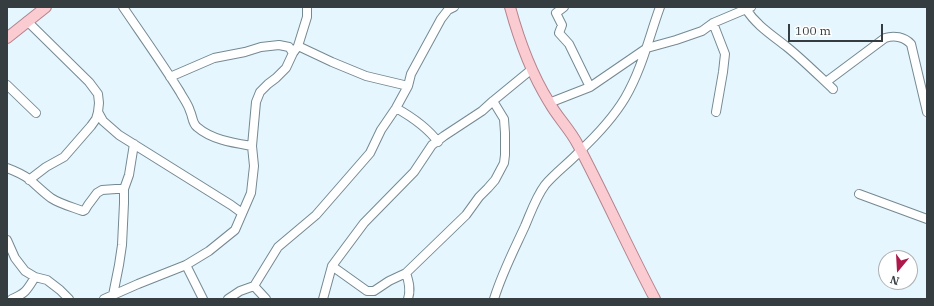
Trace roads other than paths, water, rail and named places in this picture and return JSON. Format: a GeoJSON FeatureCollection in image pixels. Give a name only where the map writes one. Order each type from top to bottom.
{"type":"FeatureCollection","features":[{"type":"Feature","properties":{"kind":"main road"},"geometry":{"type":"LineString","coordinates":[[7,38],[46,7]]}},
{"type":"Feature","properties":{"kind":"main road"},"geometry":{"type":"LineString","coordinates":[[510,7],[532,69],[549,103],[577,143],[655,299]]}},
{"type":"Feature","properties":{"kind":"street"},"geometry":{"type":"LineString","coordinates":[[123,7],[170,77],[190,110],[192,119],[196,126],[218,138],[237,144],[252,146]]}},
{"type":"Feature","properties":{"kind":"street"},"geometry":{"type":"LineString","coordinates":[[104,299],[186,265],[209,251],[235,230],[251,193],[254,166],[252,146],[256,102],[260,92],[286,68],[296,50],[307,17],[307,7]]}},
{"type":"Feature","properties":{"kind":"street"},"geometry":{"type":"LineString","coordinates":[[228,299],[240,291],[254,286],[278,247],[316,215],[370,153],[380,130],[396,108],[408,86],[411,74],[441,20],[448,10],[454,7]]}},
{"type":"Feature","properties":{"kind":"street"},"geometry":{"type":"LineString","coordinates":[[564,7],[554,10],[562,25],[559,33],[569,44],[590,87]]}},
{"type":"Feature","properties":{"kind":"street"},"geometry":{"type":"LineString","coordinates":[[494,299],[500,281],[535,202],[545,186],[581,151],[610,119],[625,98],[637,75],[660,7]]}},
{"type":"Feature","properties":{"kind":"street"},"geometry":{"type":"LineString","coordinates":[[549,103],[590,87],[647,48],[702,31],[713,23],[749,8],[751,17],[768,34],[788,48],[833,89]]}},
{"type":"Feature","properties":{"kind":"street"},"geometry":{"type":"LineString","coordinates":[[27,21],[89,82],[98,94],[99,104],[96,119],[64,157],[46,167],[29,180]]}},
{"type":"Feature","properties":{"kind":"street"},"geometry":{"type":"LineString","coordinates":[[713,23],[725,54],[716,112]]}},
{"type":"Feature","properties":{"kind":"street"},"geometry":{"type":"LineString","coordinates":[[826,82],[885,38],[892,36],[907,40],[910,44],[927,112]]}},
{"type":"Feature","properties":{"kind":"street"},"geometry":{"type":"LineString","coordinates":[[170,77],[214,58],[245,52],[261,47],[279,45],[332,62],[366,76],[408,86]]}},
{"type":"Feature","properties":{"kind":"street"},"geometry":{"type":"LineString","coordinates":[[323,299],[332,266],[364,223],[414,172],[432,145],[482,111],[532,69]]}},
{"type":"Feature","properties":{"kind":"street"},"geometry":{"type":"LineString","coordinates":[[7,86],[36,113]]}},
{"type":"Feature","properties":{"kind":"street"},"geometry":{"type":"LineString","coordinates":[[332,266],[367,291],[374,290],[406,273],[466,215],[479,197],[495,180],[504,163],[504,120],[493,101]]}},
{"type":"Feature","properties":{"kind":"street"},"geometry":{"type":"LineString","coordinates":[[396,108],[420,122],[438,142]]}},
{"type":"Feature","properties":{"kind":"street"},"geometry":{"type":"LineString","coordinates":[[98,112],[103,121],[119,134],[231,205],[242,214]]}},
{"type":"Feature","properties":{"kind":"street"},"geometry":{"type":"LineString","coordinates":[[113,295],[122,245],[124,189],[129,175],[134,144]]}},
{"type":"Feature","properties":{"kind":"street"},"geometry":{"type":"LineString","coordinates":[[7,168],[19,172],[51,198],[60,203],[83,211],[97,193],[102,190],[124,189]]}},
{"type":"Feature","properties":{"kind":"street"},"geometry":{"type":"LineString","coordinates":[[859,194],[927,219]]}},
{"type":"Feature","properties":{"kind":"street"},"geometry":{"type":"LineString","coordinates":[[7,240],[15,258],[25,271],[36,277],[47,280],[69,299]]}},
{"type":"Feature","properties":{"kind":"street"},"geometry":{"type":"LineString","coordinates":[[186,265],[203,299]]}},
{"type":"Feature","properties":{"kind":"street"},"geometry":{"type":"LineString","coordinates":[[406,273],[410,282],[410,293],[408,299]]}},
{"type":"Feature","properties":{"kind":"street"},"geometry":{"type":"LineString","coordinates":[[12,299],[22,295],[36,277]]}},
{"type":"Feature","properties":{"kind":"street"},"geometry":{"type":"LineString","coordinates":[[254,286],[266,299]]}}]}
